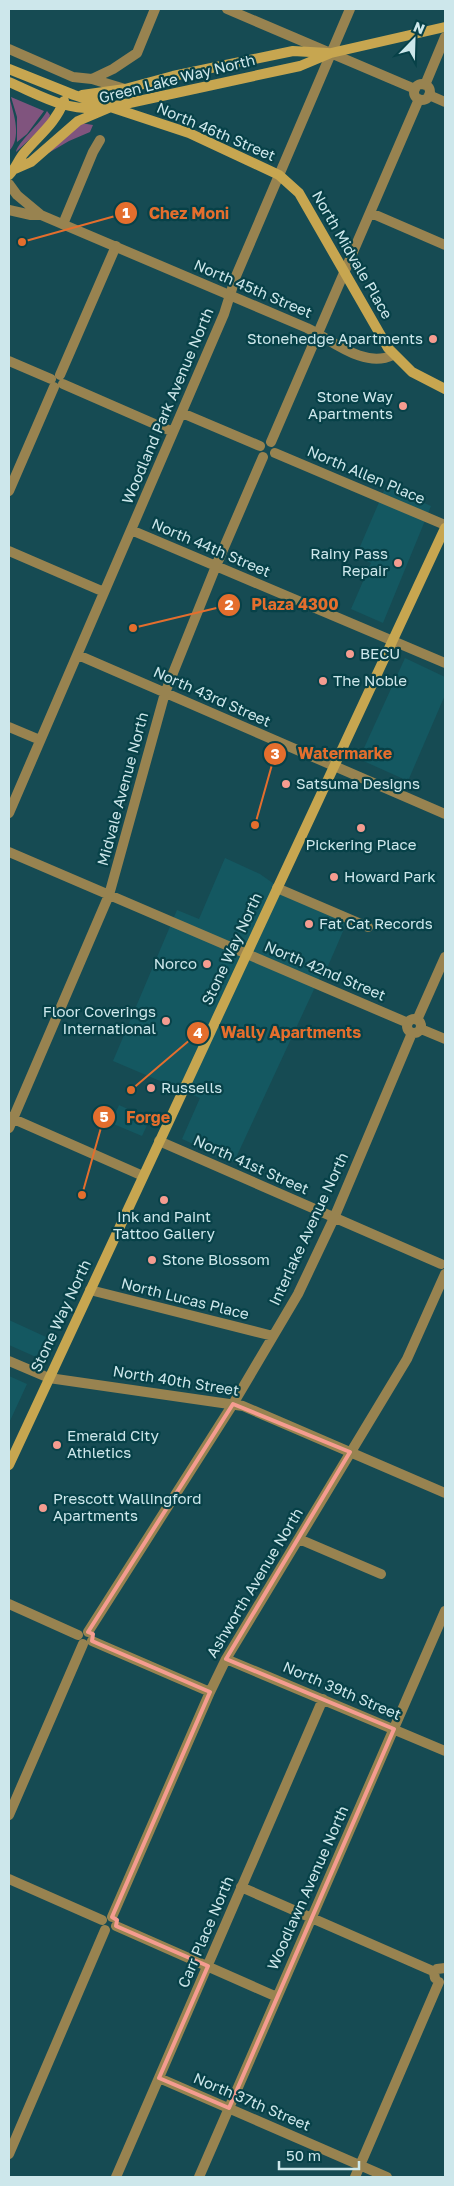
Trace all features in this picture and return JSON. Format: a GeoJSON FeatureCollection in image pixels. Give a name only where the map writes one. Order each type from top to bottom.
{"type":"FeatureCollection","features":[{"type":"Feature","properties":{"kind":"main road","name":"Green Lake Way North"},"geometry":{"type":"LineString","coordinates":[[12,172],[31,162],[78,122],[112,107],[300,66],[330,53],[445,27]]}},
{"type":"Feature","properties":{"kind":"main road","name":"Green Lake Way North"},"geometry":{"type":"LineString","coordinates":[[12,172],[23,154],[55,121],[71,94],[92,95],[125,89],[173,76],[293,51],[330,53]]}},
{"type":"Feature","properties":{"kind":"main road","name":"North 46th Street"},"geometry":{"type":"LineString","coordinates":[[9,69],[71,94],[188,133],[279,175]]}},
{"type":"Feature","properties":{"kind":"main road","name":"North 46th Street"},"geometry":{"type":"LineString","coordinates":[[9,82],[63,105],[82,109],[112,107]]}},
{"type":"Feature","properties":{"kind":"main road","name":"North Midvale Place"},"geometry":{"type":"LineString","coordinates":[[279,175],[299,193],[346,271],[384,342],[393,355]]}},
{"type":"Feature","properties":{"kind":"main road"},"geometry":{"type":"LineString","coordinates":[[393,355],[417,376],[445,389]]}},
{"type":"Feature","properties":{"kind":"main road","name":"Stone Way North"},"geometry":{"type":"LineString","coordinates":[[9,1465],[445,526]]}},
{"type":"Feature","properties":{"kind":"street"},"geometry":{"type":"LineString","coordinates":[[92,78],[113,69],[136,53],[155,9]]}},
{"type":"Feature","properties":{"kind":"street"},"geometry":{"type":"LineString","coordinates":[[227,9],[415,89]]}},
{"type":"Feature","properties":{"kind":"street","name":"Woodland Park Avenue North"},"geometry":{"type":"LineString","coordinates":[[9,813],[224,314],[236,276],[350,9]]}},
{"type":"Feature","properties":{"kind":"street"},"geometry":{"type":"LineString","coordinates":[[419,100],[425,99],[445,37]]}},
{"type":"Feature","properties":{"kind":"street"},"geometry":{"type":"LineString","coordinates":[[9,49],[74,77],[92,78],[125,89]]}},
{"type":"Feature","properties":{"kind":"street"},"geometry":{"type":"LineString","coordinates":[[419,100],[414,95],[415,89],[419,85],[445,102]]}},
{"type":"Feature","properties":{"kind":"street"},"geometry":{"type":"LineString","coordinates":[[271,442],[419,100]]}},
{"type":"Feature","properties":{"kind":"street"},"geometry":{"type":"LineString","coordinates":[[63,224],[93,152],[100,140]]}},
{"type":"Feature","properties":{"kind":"street","name":"North 45th Street"},"geometry":{"type":"LineString","coordinates":[[9,184],[17,195],[41,215],[318,333],[324,340],[358,354],[379,360],[393,355]]}},
{"type":"Feature","properties":{"kind":"street","name":"North 45th Street"},"geometry":{"type":"LineString","coordinates":[[9,210],[30,216],[41,215]]}},
{"type":"Feature","properties":{"kind":"street"},"geometry":{"type":"LineString","coordinates":[[371,213],[445,245]]}},
{"type":"Feature","properties":{"kind":"street"},"geometry":{"type":"LineString","coordinates":[[9,491],[116,246]]}},
{"type":"Feature","properties":{"kind":"street"},"geometry":{"type":"LineString","coordinates":[[9,361],[173,432]]}},
{"type":"Feature","properties":{"kind":"street"},"geometry":{"type":"LineString","coordinates":[[182,412],[260,446]]}},
{"type":"Feature","properties":{"kind":"street"},"geometry":{"type":"LineString","coordinates":[[264,442],[271,442],[276,448],[275,453],[271,458],[263,457],[260,454],[260,446],[264,442]]}},
{"type":"Feature","properties":{"kind":"street","name":"North Allen Place"},"geometry":{"type":"LineString","coordinates":[[275,453],[445,526]]}},
{"type":"Feature","properties":{"kind":"street","name":"Midvale Avenue North"},"geometry":{"type":"LineString","coordinates":[[10,1121],[109,895],[165,692],[263,457]]}},
{"type":"Feature","properties":{"kind":"street","name":"North 44th Street"},"geometry":{"type":"LineString","coordinates":[[131,530],[445,663]]}},
{"type":"Feature","properties":{"kind":"street"},"geometry":{"type":"LineString","coordinates":[[9,551],[104,592]]}},
{"type":"Feature","properties":{"kind":"street","name":"North 43rd Street"},"geometry":{"type":"LineString","coordinates":[[78,655],[445,814]]}},
{"type":"Feature","properties":{"kind":"street"},"geometry":{"type":"LineString","coordinates":[[9,727],[40,740]]}},
{"type":"Feature","properties":{"kind":"street","name":"North 42nd Street"},"geometry":{"type":"LineString","coordinates":[[9,852],[445,1039]]}},
{"type":"Feature","properties":{"kind":"street"},"geometry":{"type":"LineString","coordinates":[[277,888],[368,927]]}},
{"type":"Feature","properties":{"kind":"street","name":"Interlake Avenue North"},"geometry":{"type":"LineString","coordinates":[[9,1815],[85,1638],[233,1404],[298,1294],[334,1218],[414,1026],[445,957]]}},
{"type":"Feature","properties":{"kind":"street"},"geometry":{"type":"LineString","coordinates":[[10,1121],[143,1176]]}},
{"type":"Feature","properties":{"kind":"street","name":"North 41st Street"},"geometry":{"type":"LineString","coordinates":[[159,1142],[334,1218],[443,1262]]}},
{"type":"Feature","properties":{"kind":"street"},"geometry":{"type":"LineString","coordinates":[[443,1262],[441,1270],[445,1274]]}},
{"type":"Feature","properties":{"kind":"street","name":"Ashworth Avenue North"},"geometry":{"type":"LineString","coordinates":[[110,1921],[226,1659],[406,1359],[445,1274]]}},
{"type":"Feature","properties":{"kind":"street","name":"North Lucas Place"},"geometry":{"type":"LineString","coordinates":[[90,1290],[273,1336]]}},
{"type":"Feature","properties":{"kind":"street","name":"North 40th Street"},"geometry":{"type":"LineString","coordinates":[[9,1361],[49,1378],[233,1404],[254,1410],[445,1493]]}},
{"type":"Feature","properties":{"kind":"street"},"geometry":{"type":"LineString","coordinates":[[299,1539],[381,1574]]}},
{"type":"Feature","properties":{"kind":"street"},"geometry":{"type":"LineString","coordinates":[[9,1604],[210,1692]]}},
{"type":"Feature","properties":{"kind":"street","name":"Woodlawn Avenue North"},"geometry":{"type":"LineString","coordinates":[[199,2177],[445,1611]]}},
{"type":"Feature","properties":{"kind":"street","name":"North 39th Street"},"geometry":{"type":"LineString","coordinates":[[226,1659],[445,1751]]}},
{"type":"Feature","properties":{"kind":"street","name":"Carr Place North"},"geometry":{"type":"LineString","coordinates":[[116,2177],[323,1699]]}},
{"type":"Feature","properties":{"kind":"street"},"geometry":{"type":"LineString","coordinates":[[9,1879],[110,1921],[277,1997]]}},
{"type":"Feature","properties":{"kind":"street"},"geometry":{"type":"LineString","coordinates":[[242,1887],[440,1979]]}},
{"type":"Feature","properties":{"kind":"street"},"geometry":{"type":"LineString","coordinates":[[9,2154],[106,1930],[101,1926],[110,1921]]}},
{"type":"Feature","properties":{"kind":"street"},"geometry":{"type":"LineString","coordinates":[[356,2177],[440,1979],[439,1968],[445,1968]]}},
{"type":"Feature","properties":{"kind":"street","name":"North 37th Street"},"geometry":{"type":"LineString","coordinates":[[159,2078],[387,2177]]}},
{"type":"Feature","properties":{"kind":"highlighted area"},"geometry":{"type":"Polygon","coordinates":[[[233,1404],[350,1452],[226,1659],[394,1729],[229,2108],[159,2078],[208,1966],[116,1926],[117,1920],[112,1917],[210,1692],[92,1641],[93,1634],[88,1632],[233,1404]]]}},
{"type":"Feature","properties":{"kind":"shaded area"},"geometry":{"type":"Polygon","coordinates":[[[11,97],[44,111],[27,134],[17,142],[17,117],[11,97]]]}},
{"type":"Feature","properties":{"kind":"shaded area"},"geometry":{"type":"Polygon","coordinates":[[[10,100],[15,119],[16,133],[13,146],[9,151],[10,100]]]}},
{"type":"Feature","properties":{"kind":"shaded area"},"geometry":{"type":"Polygon","coordinates":[[[47,111],[50,115],[48,122],[16,152],[20,143],[47,111]]]}},
{"type":"Feature","properties":{"kind":"shaded area"},"geometry":{"type":"Polygon","coordinates":[[[81,123],[93,125],[90,132],[69,141],[45,155],[81,123]]]}},
{"type":"Feature","properties":{"kind":"shaded area"},"geometry":{"type":"Polygon","coordinates":[[[386,486],[431,506],[383,623],[351,609],[371,563],[356,556],[386,486]]]}},
{"type":"Feature","properties":{"kind":"shaded area"},"geometry":{"type":"Polygon","coordinates":[[[405,658],[445,677],[445,695],[408,781],[359,759],[405,658]]]}},
{"type":"Feature","properties":{"kind":"shaded area"},"geometry":{"type":"Polygon","coordinates":[[[225,858],[260,874],[297,900],[347,922],[325,973],[322,972],[234,1162],[182,1139],[200,1098],[113,1061],[177,910],[199,919],[225,858]]]}},
{"type":"Feature","properties":{"kind":"shaded area"},"geometry":{"type":"Polygon","coordinates":[[[119,1105],[150,1119],[142,1136],[111,1123],[119,1105]]]}},
{"type":"Feature","properties":{"kind":"shaded area"},"geometry":{"type":"Polygon","coordinates":[[[9,1320],[46,1337],[36,1357],[9,1345],[9,1320]]]}},
{"type":"Feature","properties":{"kind":"shaded area"},"geometry":{"type":"Polygon","coordinates":[[[9,1376],[27,1384],[9,1423],[9,1376]]]}},
{"type":"Feature","properties":{"kind":"place","name":"Chez Moni"},"geometry":{"type":"Point","coordinates":[22,242]}},
{"type":"Feature","properties":{"kind":"place","name":"Stonehedge Apartments"},"geometry":{"type":"Point","coordinates":[433,339]}},
{"type":"Feature","properties":{"kind":"place","name":"Stone Way Apartments"},"geometry":{"type":"Point","coordinates":[403,406]}},
{"type":"Feature","properties":{"kind":"place","name":"Rainy Pass Repair"},"geometry":{"type":"Point","coordinates":[398,563]}},
{"type":"Feature","properties":{"kind":"place","name":"Plaza 4300"},"geometry":{"type":"Point","coordinates":[133,628]}},
{"type":"Feature","properties":{"kind":"place","name":"BECU"},"geometry":{"type":"Point","coordinates":[350,654]}},
{"type":"Feature","properties":{"kind":"place","name":"The Noble"},"geometry":{"type":"Point","coordinates":[323,681]}},
{"type":"Feature","properties":{"kind":"place","name":"Satsuma Designs"},"geometry":{"type":"Point","coordinates":[286,784]}},
{"type":"Feature","properties":{"kind":"place","name":"Watermarke"},"geometry":{"type":"Point","coordinates":[255,825]}},
{"type":"Feature","properties":{"kind":"place","name":"Pickering Place"},"geometry":{"type":"Point","coordinates":[361,828]}},
{"type":"Feature","properties":{"kind":"place","name":"Howard Park"},"geometry":{"type":"Point","coordinates":[334,877]}},
{"type":"Feature","properties":{"kind":"place","name":"Fat Cat Records"},"geometry":{"type":"Point","coordinates":[309,924]}},
{"type":"Feature","properties":{"kind":"place","name":"Norco"},"geometry":{"type":"Point","coordinates":[207,964]}},
{"type":"Feature","properties":{"kind":"place","name":"Floor Coverings International"},"geometry":{"type":"Point","coordinates":[166,1021]}},
{"type":"Feature","properties":{"kind":"place","name":"Russells"},"geometry":{"type":"Point","coordinates":[151,1088]}},
{"type":"Feature","properties":{"kind":"place","name":"Wally Apartments"},"geometry":{"type":"Point","coordinates":[131,1090]}},
{"type":"Feature","properties":{"kind":"place","name":"Forge"},"geometry":{"type":"Point","coordinates":[82,1195]}},
{"type":"Feature","properties":{"kind":"place","name":"Ink and Paint Tattoo Gallery"},"geometry":{"type":"Point","coordinates":[164,1200]}},
{"type":"Feature","properties":{"kind":"place","name":"Stone Blossom"},"geometry":{"type":"Point","coordinates":[152,1260]}},
{"type":"Feature","properties":{"kind":"place","name":"Emerald City Athletics"},"geometry":{"type":"Point","coordinates":[57,1445]}},
{"type":"Feature","properties":{"kind":"place","name":"Prescott Wallingford Apartments"},"geometry":{"type":"Point","coordinates":[43,1508]}}]}
